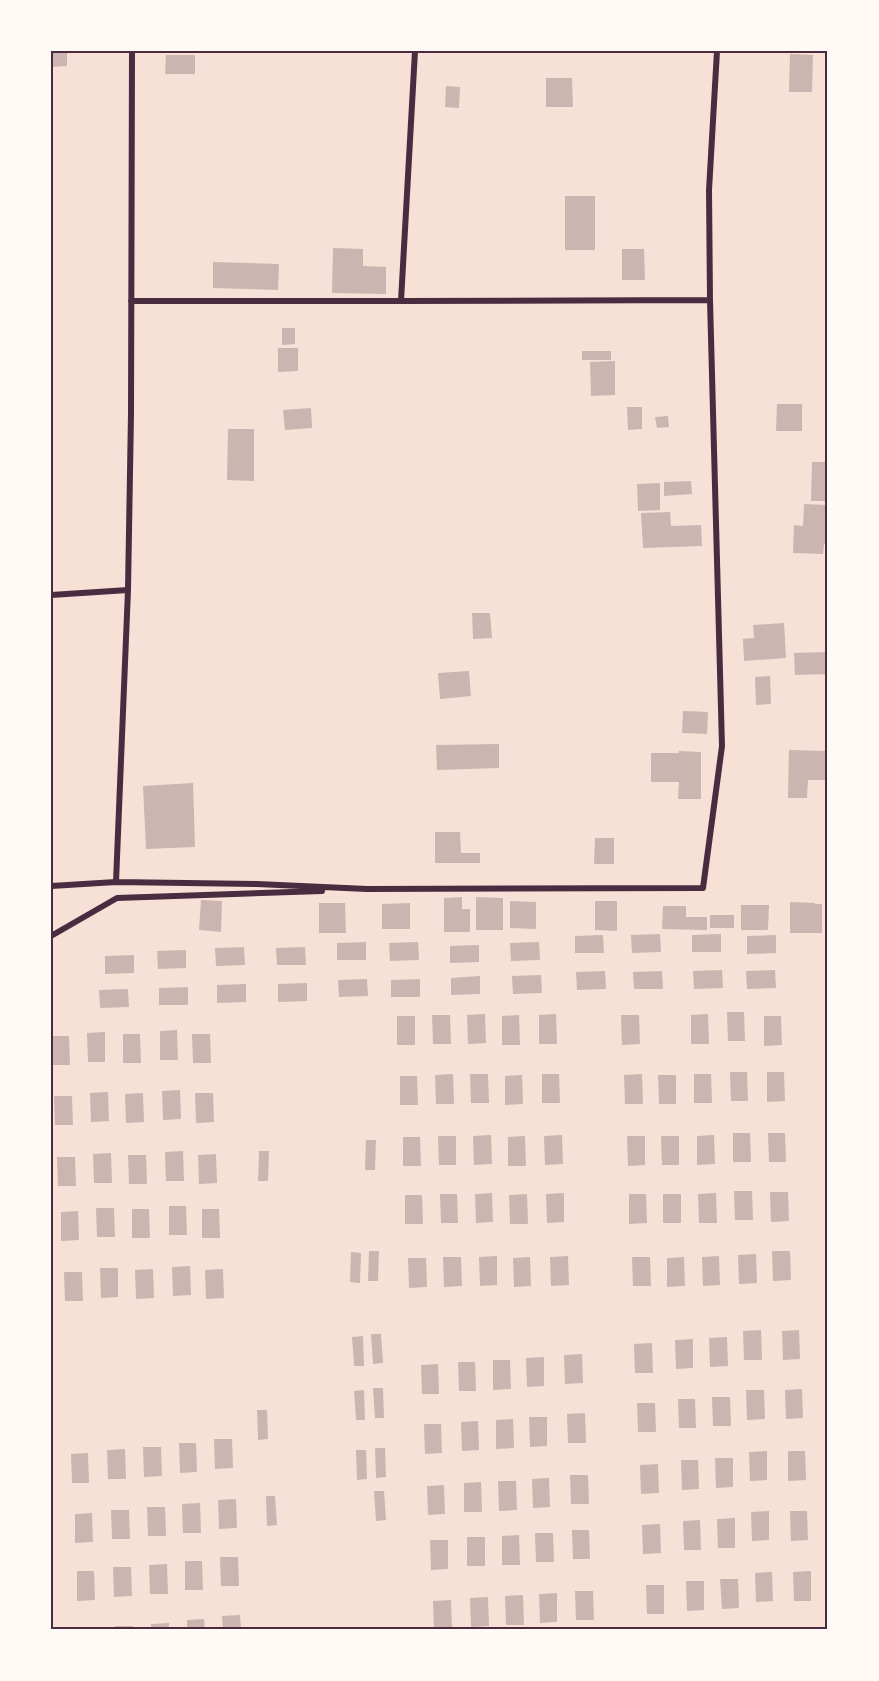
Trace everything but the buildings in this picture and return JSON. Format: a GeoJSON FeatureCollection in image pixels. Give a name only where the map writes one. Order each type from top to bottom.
{"type":"FeatureCollection","features":[{"type":"Feature","properties":{"kind":"street"},"geometry":{"type":"LineString","coordinates":[[116,882],[128,590],[132,51]]}},
{"type":"Feature","properties":{"kind":"street"},"geometry":{"type":"LineString","coordinates":[[401,301],[415,51]]}},
{"type":"Feature","properties":{"kind":"street"},"geometry":{"type":"LineString","coordinates":[[51,936],[117,898],[367,889],[704,888],[722,746],[710,300],[710,190],[717,51]]}},
{"type":"Feature","properties":{"kind":"street"},"geometry":{"type":"LineString","coordinates":[[131,301],[710,300]]}},
{"type":"Feature","properties":{"kind":"street"},"geometry":{"type":"LineString","coordinates":[[51,595],[128,590]]}},
{"type":"Feature","properties":{"kind":"street"},"geometry":{"type":"LineString","coordinates":[[51,886],[116,882],[257,884],[367,889]]}}]}
